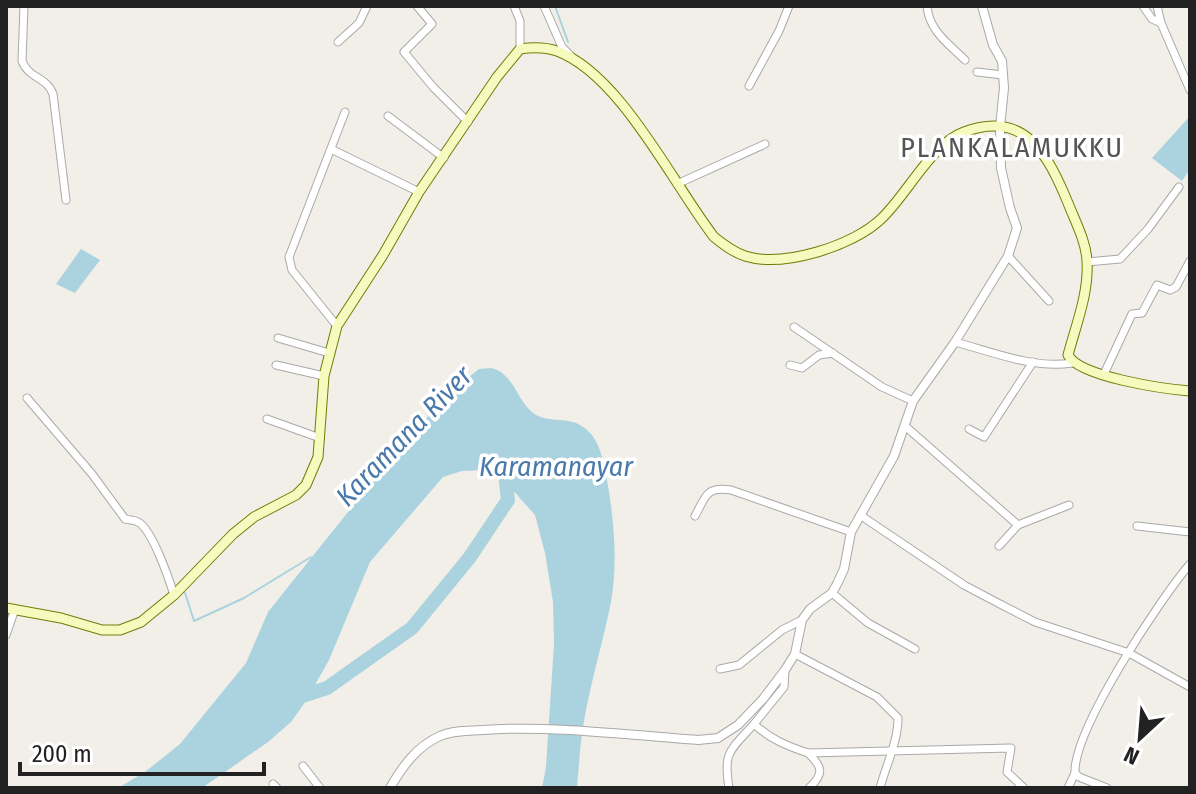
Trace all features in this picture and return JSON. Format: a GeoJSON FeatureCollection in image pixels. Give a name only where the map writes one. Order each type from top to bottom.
{"type":"FeatureCollection","features":[{"type":"Feature","properties":{"kind":"main road"},"geometry":{"type":"LineString","coordinates":[[10,608],[61,618],[97,630],[120,630],[141,622],[174,595],[243,525],[296,495],[306,485],[318,457],[324,376],[337,326],[419,192],[497,77],[520,49],[535,47],[555,50],[576,60],[601,81],[620,102],[714,237],[732,250],[765,260],[832,247],[869,229],[881,220],[948,141],[963,132],[1014,128],[1043,152],[1054,169],[1078,227],[1087,262],[1084,300],[1068,355],[1072,363],[1153,388],[1190,391]]}},
{"type":"Feature","properties":{"kind":"street"},"geometry":{"type":"LineString","coordinates":[[24,6],[22,61],[25,70],[44,81],[53,94],[66,200]]}},
{"type":"Feature","properties":{"kind":"street"},"geometry":{"type":"LineString","coordinates":[[338,42],[359,23],[367,6]]}},
{"type":"Feature","properties":{"kind":"street"},"geometry":{"type":"LineString","coordinates":[[417,6],[432,24],[404,52],[468,122]]}},
{"type":"Feature","properties":{"kind":"street"},"geometry":{"type":"LineString","coordinates":[[514,6],[520,21],[520,49]]}},
{"type":"Feature","properties":{"kind":"street"},"geometry":{"type":"LineString","coordinates":[[544,6],[562,47],[576,60]]}},
{"type":"Feature","properties":{"kind":"street"},"geometry":{"type":"LineString","coordinates":[[749,86],[789,6]]}},
{"type":"Feature","properties":{"kind":"street"},"geometry":{"type":"LineString","coordinates":[[927,6],[928,15],[940,37],[965,60]]}},
{"type":"Feature","properties":{"kind":"street"},"geometry":{"type":"LineString","coordinates":[[390,788],[403,765],[419,749],[440,736],[457,732],[522,727],[698,740],[718,738],[738,725],[785,670],[795,654],[802,620],[810,609],[832,593],[844,569],[851,532],[894,456],[913,401],[955,342],[1008,256],[1017,228],[1001,168],[1002,61],[993,45],[982,6]]}},
{"type":"Feature","properties":{"kind":"street"},"geometry":{"type":"LineString","coordinates":[[1143,6],[1152,19],[1161,23]]}},
{"type":"Feature","properties":{"kind":"street"},"geometry":{"type":"LineString","coordinates":[[1157,6],[1161,23],[1190,90]]}},
{"type":"Feature","properties":{"kind":"street"},"geometry":{"type":"LineString","coordinates":[[977,72],[1003,75]]}},
{"type":"Feature","properties":{"kind":"street"},"geometry":{"type":"LineString","coordinates":[[337,326],[292,270],[289,257],[345,112]]}},
{"type":"Feature","properties":{"kind":"street"},"geometry":{"type":"LineString","coordinates":[[388,116],[444,158]]}},
{"type":"Feature","properties":{"kind":"street"},"geometry":{"type":"LineString","coordinates":[[677,184],[765,144]]}},
{"type":"Feature","properties":{"kind":"street"},"geometry":{"type":"LineString","coordinates":[[331,149],[419,192]]}},
{"type":"Feature","properties":{"kind":"street"},"geometry":{"type":"LineString","coordinates":[[1087,262],[1120,259],[1148,229],[1179,187]]}},
{"type":"Feature","properties":{"kind":"street"},"geometry":{"type":"LineString","coordinates":[[1008,256],[1049,301]]}},
{"type":"Feature","properties":{"kind":"street"},"geometry":{"type":"LineString","coordinates":[[1104,374],[1132,314],[1142,313],[1157,285],[1170,290],[1176,287],[1190,261]]}},
{"type":"Feature","properties":{"kind":"street"},"geometry":{"type":"LineString","coordinates":[[794,327],[882,387],[913,401]]}},
{"type":"Feature","properties":{"kind":"street"},"geometry":{"type":"LineString","coordinates":[[278,338],[329,353]]}},
{"type":"Feature","properties":{"kind":"street"},"geometry":{"type":"LineString","coordinates":[[955,342],[1054,366],[1072,363]]}},
{"type":"Feature","properties":{"kind":"street"},"geometry":{"type":"LineString","coordinates":[[790,365],[802,368],[819,355],[833,353]]}},
{"type":"Feature","properties":{"kind":"street"},"geometry":{"type":"LineString","coordinates":[[969,429],[984,437],[1033,362]]}},
{"type":"Feature","properties":{"kind":"street"},"geometry":{"type":"LineString","coordinates":[[276,365],[324,376]]}},
{"type":"Feature","properties":{"kind":"street"},"geometry":{"type":"LineString","coordinates":[[27,398],[92,474],[125,519],[142,525],[162,560],[174,595]]}},
{"type":"Feature","properties":{"kind":"street"},"geometry":{"type":"LineString","coordinates":[[267,419],[320,438]]}},
{"type":"Feature","properties":{"kind":"street"},"geometry":{"type":"LineString","coordinates":[[905,426],[1018,525]]}},
{"type":"Feature","properties":{"kind":"street"},"geometry":{"type":"LineString","coordinates":[[695,516],[708,492],[717,488],[731,490],[851,532]]}},
{"type":"Feature","properties":{"kind":"street"},"geometry":{"type":"LineString","coordinates":[[999,546],[1018,525],[1069,505]]}},
{"type":"Feature","properties":{"kind":"street"},"geometry":{"type":"LineString","coordinates":[[860,515],[964,585],[998,603],[1035,622],[1129,653],[1190,687]]}},
{"type":"Feature","properties":{"kind":"street"},"geometry":{"type":"LineString","coordinates":[[1137,526],[1190,532]]}},
{"type":"Feature","properties":{"kind":"street"},"geometry":{"type":"LineString","coordinates":[[1068,788],[1075,773],[1081,744],[1108,689],[1129,653],[1189,567]]}},
{"type":"Feature","properties":{"kind":"street"},"geometry":{"type":"LineString","coordinates":[[832,593],[868,623],[915,649]]}},
{"type":"Feature","properties":{"kind":"street"},"geometry":{"type":"LineString","coordinates":[[6,635],[10,608]]}},
{"type":"Feature","properties":{"kind":"street"},"geometry":{"type":"LineString","coordinates":[[720,669],[739,665],[782,630],[802,620]]}},
{"type":"Feature","properties":{"kind":"street"},"geometry":{"type":"LineString","coordinates":[[795,654],[877,697],[898,718],[898,730],[880,788]]}},
{"type":"Feature","properties":{"kind":"street"},"geometry":{"type":"LineString","coordinates":[[729,788],[725,764],[729,752],[784,687],[785,670]]}},
{"type":"Feature","properties":{"kind":"street"},"geometry":{"type":"LineString","coordinates":[[754,724],[766,735],[808,753],[1011,748],[1007,772],[1024,788]]}},
{"type":"Feature","properties":{"kind":"street"},"geometry":{"type":"LineString","coordinates":[[808,753],[822,771],[809,788]]}},
{"type":"Feature","properties":{"kind":"street"},"geometry":{"type":"LineString","coordinates":[[303,766],[320,788]]}},
{"type":"Feature","properties":{"kind":"street"},"geometry":{"type":"LineString","coordinates":[[1075,773],[1107,788]]}},
{"type":"Feature","properties":{"kind":"water"},"geometry":{"type":"Polygon","coordinates":[[[1190,116],[1190,169],[1182,181],[1152,158],[1190,116]]]}},
{"type":"Feature","properties":{"kind":"water"},"geometry":{"type":"Polygon","coordinates":[[[81,249],[100,260],[75,293],[56,284],[81,249]]]}},
{"type":"Feature","properties":{"kind":"water","name":"Karamanayar"},"geometry":{"type":"Polygon","coordinates":[[[491,368],[511,382],[524,404],[536,415],[569,421],[587,430],[598,446],[604,467],[613,525],[613,587],[584,721],[577,788],[542,788],[554,643],[553,602],[535,515],[501,477],[486,470],[462,471],[443,477],[370,562],[329,660],[306,701],[291,722],[268,742],[202,788],[118,788],[145,772],[180,744],[246,663],[268,612],[396,452],[450,392],[479,369],[491,368]]]}},
{"type":"Feature","properties":{"kind":"waterway"},"geometry":{"type":"LineString","coordinates":[[555,6],[568,42]]}},
{"type":"Feature","properties":{"kind":"waterway"},"geometry":{"type":"LineString","coordinates":[[293,699],[327,688],[412,628],[470,557],[508,500],[504,465]]}},
{"type":"Feature","properties":{"kind":"waterway"},"geometry":{"type":"LineString","coordinates":[[185,593],[194,621],[244,598],[311,557]]}},
{"type":"Feature","properties":{"kind":"district","name":"PLANKALAMUKKU"},"geometry":{"type":"Point","coordinates":[1012,147]}},
{"type":"Feature","properties":{"kind":"water label","name":"Karamana River"},"geometry":{"type":"Point","coordinates":[404,436]}}]}
